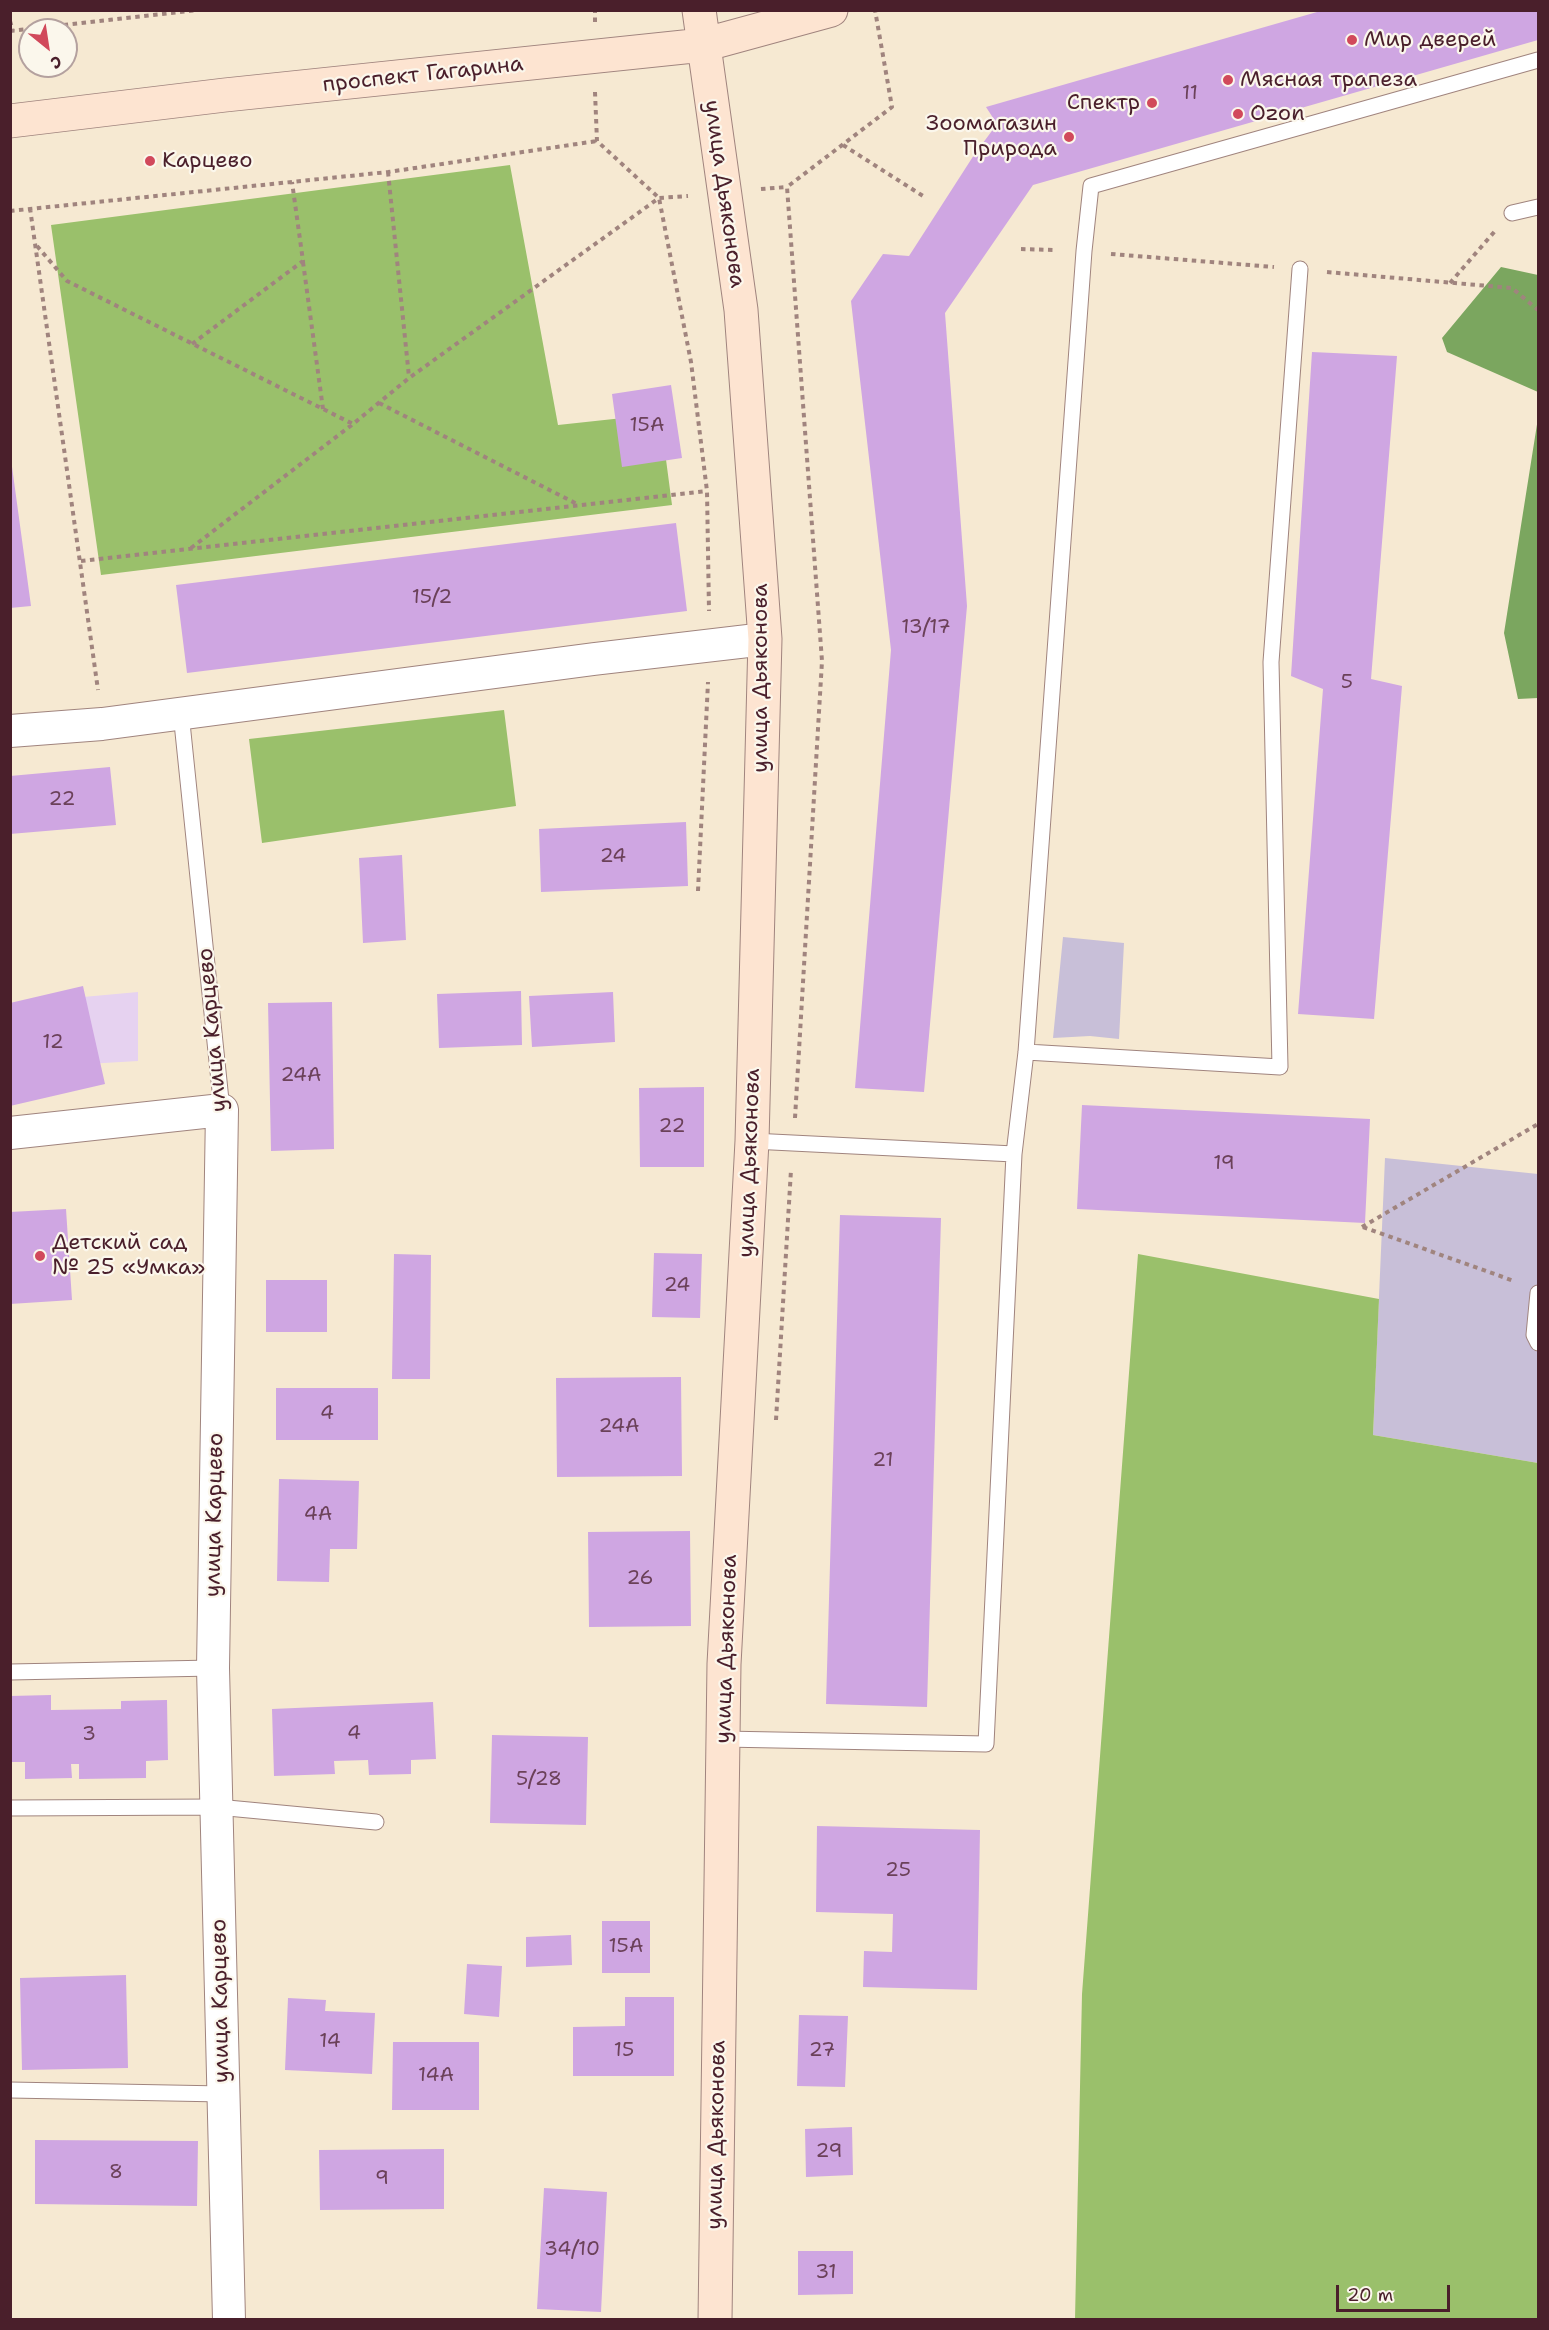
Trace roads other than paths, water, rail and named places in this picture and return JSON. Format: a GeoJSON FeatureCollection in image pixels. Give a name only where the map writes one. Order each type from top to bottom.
{"type":"FeatureCollection","features":[{"type":"Feature","properties":{"kind":"main road","name":"улица Дьяконова"},"geometry":{"type":"LineString","coordinates":[[699,10],[741,310],[765,639],[752,1141],[724,1664],[715,2319]]}},
{"type":"Feature","properties":{"kind":"main road","name":"проспект Гагарина"},"geometry":{"type":"LineString","coordinates":[[10,121],[225,95],[703,45],[831,10]]}},
{"type":"Feature","properties":{"kind":"street"},"geometry":{"type":"LineString","coordinates":[[10,731],[102,724],[765,639]]}},
{"type":"Feature","properties":{"kind":"street"},"geometry":{"type":"LineString","coordinates":[[10,1133],[222,1110]]}},
{"type":"Feature","properties":{"kind":"street","name":"улица Карцево"},"geometry":{"type":"LineString","coordinates":[[222,1110],[213,1668],[229,2319]]}},
{"type":"Feature","properties":{"kind":"lane"},"geometry":{"type":"LineString","coordinates":[[723,1739],[986,1744],[1014,1154],[1026,1052],[1083,251],[1091,186],[1539,60]]}},
{"type":"Feature","properties":{"kind":"lane"},"geometry":{"type":"LineString","coordinates":[[1512,213],[1539,207]]}},
{"type":"Feature","properties":{"kind":"lane"},"geometry":{"type":"LineString","coordinates":[[1026,1052],[1280,1067],[1271,662],[1300,269]]}},
{"type":"Feature","properties":{"kind":"lane","name":"улица Карцево"},"geometry":{"type":"LineString","coordinates":[[181,713],[222,1110]]}},
{"type":"Feature","properties":{"kind":"lane"},"geometry":{"type":"LineString","coordinates":[[752,1141],[1014,1154]]}},
{"type":"Feature","properties":{"kind":"lane"},"geometry":{"type":"LineString","coordinates":[[1539,1293],[1534,1335],[1539,1343]]}},
{"type":"Feature","properties":{"kind":"lane"},"geometry":{"type":"LineString","coordinates":[[10,1672],[213,1668]]}},
{"type":"Feature","properties":{"kind":"lane"},"geometry":{"type":"LineString","coordinates":[[10,1808],[217,1807],[376,1822]]}},
{"type":"Feature","properties":{"kind":"lane"},"geometry":{"type":"LineString","coordinates":[[10,2090],[223,2094]]}},
{"type":"Feature","properties":{"kind":"place","name":"Мир дверей"},"geometry":{"type":"Point","coordinates":[1352,40]}},
{"type":"Feature","properties":{"kind":"place","name":"Мясная трапеза"},"geometry":{"type":"Point","coordinates":[1228,80]}},
{"type":"Feature","properties":{"kind":"place","name":"Спектр"},"geometry":{"type":"Point","coordinates":[1152,103]}},
{"type":"Feature","properties":{"kind":"place","name":"Ozon"},"geometry":{"type":"Point","coordinates":[1238,114]}},
{"type":"Feature","properties":{"kind":"place","name":"Зоомагазин Природа"},"geometry":{"type":"Point","coordinates":[1069,137]}},
{"type":"Feature","properties":{"kind":"place","name":"Карцево"},"geometry":{"type":"Point","coordinates":[150,161]}},
{"type":"Feature","properties":{"kind":"place","name":"Детский сад № 25 «Умка»"},"geometry":{"type":"Point","coordinates":[40,1256]}}]}
